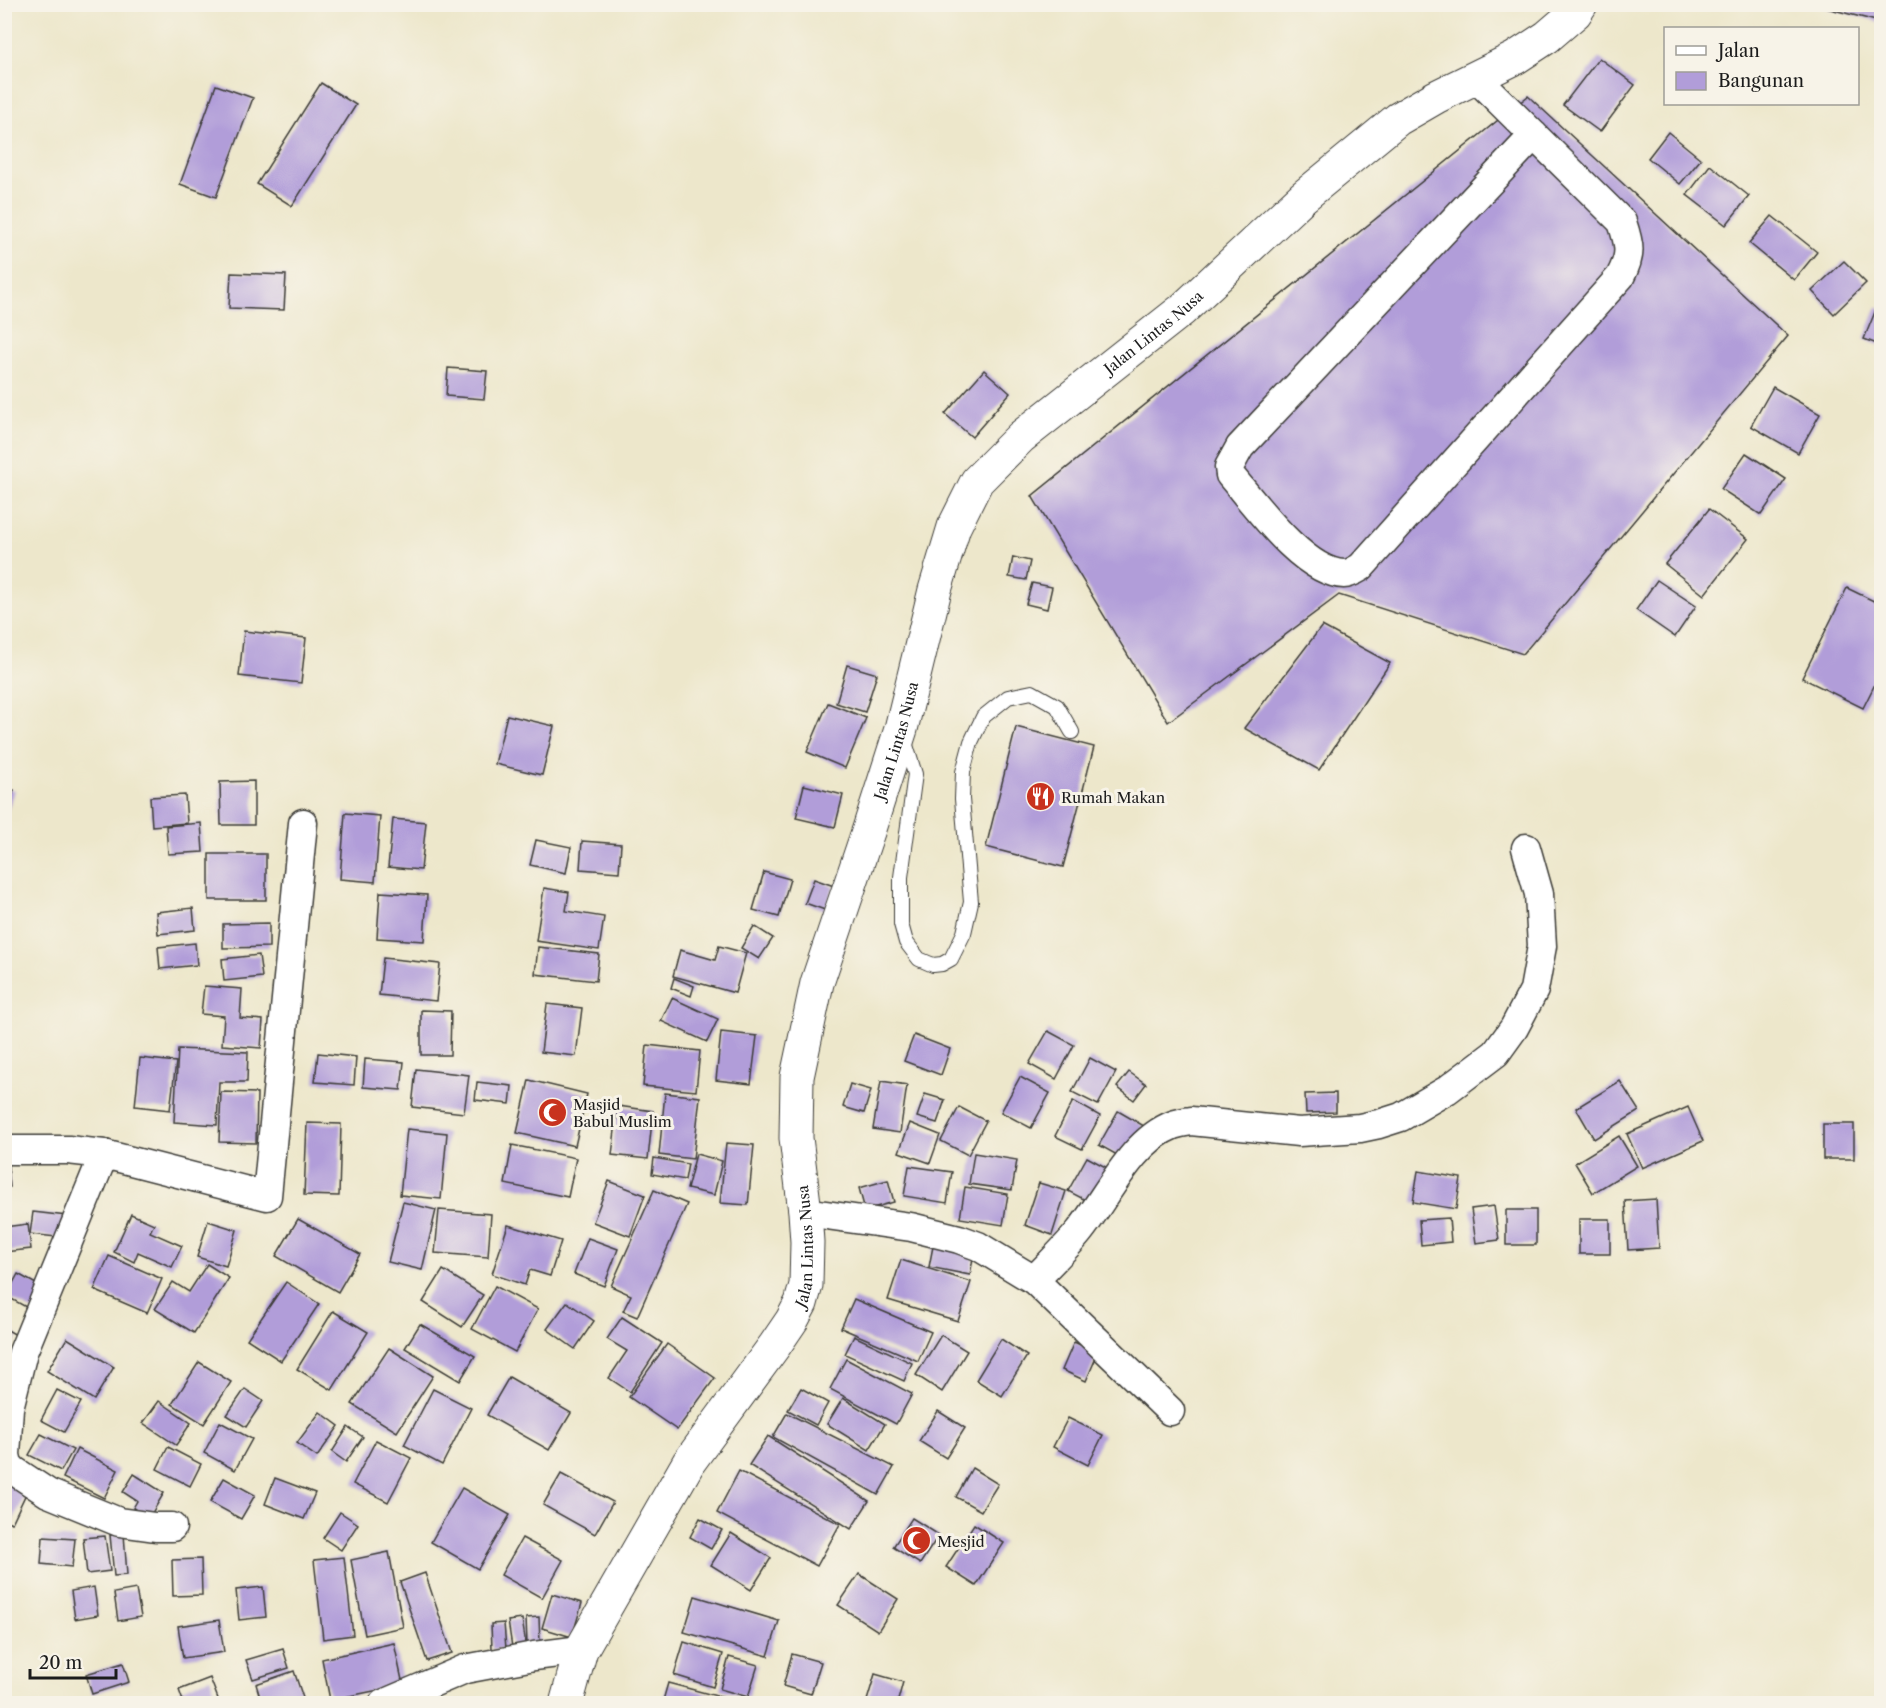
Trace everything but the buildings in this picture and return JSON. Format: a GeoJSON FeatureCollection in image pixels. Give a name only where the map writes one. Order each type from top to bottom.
{"type":"FeatureCollection","features":[{"type":"Feature","properties":{"kind":"highway","name":"Jalan Lintas Nusa"},"geometry":{"type":"LineString","coordinates":[[566,1704],[580,1650],[689,1462],[792,1320],[801,1303],[806,1285],[807,1242],[796,1138],[797,1077],[817,983],[901,729],[935,590],[954,527],[977,480],[1021,436],[1182,310],[1303,197],[1398,119],[1436,97],[1515,58],[1547,37],[1575,13],[1581,4]]}},
{"type":"Feature","properties":{"kind":"street"},"geometry":{"type":"LineString","coordinates":[[1476,78],[1534,135],[1622,222],[1629,245],[1628,261],[1620,277],[1361,567],[1346,575],[1326,570],[1287,542],[1230,475],[1229,467],[1240,447],[1534,135]]}},
{"type":"Feature","properties":{"kind":"street"},"geometry":{"type":"LineString","coordinates":[[4,1150],[69,1150],[104,1154],[267,1196],[303,823]]}},
{"type":"Feature","properties":{"kind":"street"},"geometry":{"type":"LineString","coordinates":[[1034,1280],[1079,1232],[1120,1172],[1138,1151],[1159,1132],[1173,1125],[1191,1121],[1299,1132],[1360,1128],[1379,1124],[1401,1117],[1447,1090],[1496,1053],[1514,1028],[1534,990],[1542,946],[1539,894],[1526,848]]}},
{"type":"Feature","properties":{"kind":"street"},"geometry":{"type":"LineString","coordinates":[[104,1154],[24,1352],[9,1408],[6,1455],[8,1464],[13,1470],[57,1496],[119,1522],[172,1527]]}},
{"type":"Feature","properties":{"kind":"street"},"geometry":{"type":"LineString","coordinates":[[805,1212],[911,1227],[978,1246],[1034,1280],[1170,1411]]}},
{"type":"Feature","properties":{"kind":"street"},"geometry":{"type":"LineString","coordinates":[[383,1704],[465,1669],[580,1650]]}},
{"type":"Feature","properties":{"kind":"lane"},"geometry":{"type":"LineString","coordinates":[[901,729],[915,774],[901,877],[901,924],[906,942],[919,959],[933,965],[942,964],[951,959],[964,933],[971,902],[962,799],[963,772],[971,742],[983,717],[1008,697],[1032,692],[1057,706],[1072,732]]}},
{"type":"Feature","properties":{"kind":"place","name":"Rumah Makan"},"geometry":{"type":"Point","coordinates":[1040,797]}},
{"type":"Feature","properties":{"kind":"place","name":"Masjid Babul Muslim"},"geometry":{"type":"Point","coordinates":[552,1113]}},
{"type":"Feature","properties":{"kind":"place","name":"Mesjid"},"geometry":{"type":"Point","coordinates":[916,1541]}}]}
